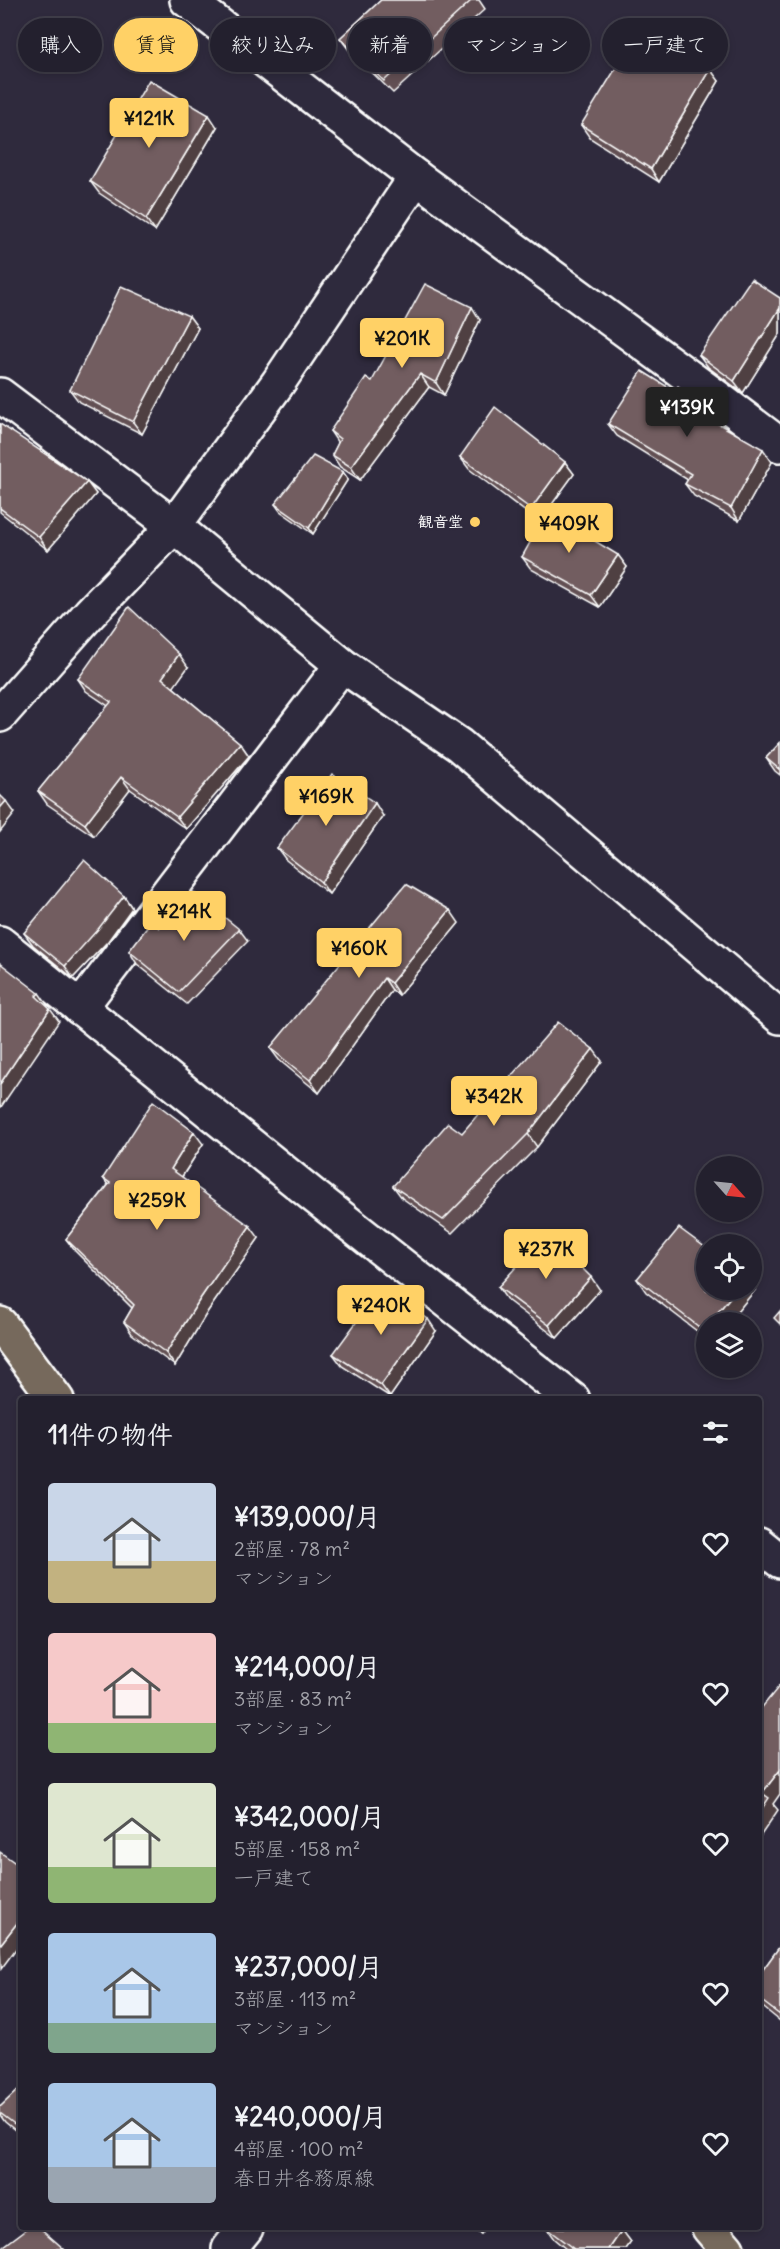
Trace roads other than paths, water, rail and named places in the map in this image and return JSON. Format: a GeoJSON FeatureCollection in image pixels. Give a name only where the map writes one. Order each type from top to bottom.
{"type":"FeatureCollection","features":[{"type":"Feature","properties":{"kind":"main road"},"geometry":{"type":"LineString","coordinates":[[0,1324],[54,1396]]}},
{"type":"Feature","properties":{"kind":"main road"},"geometry":{"type":"LineString","coordinates":[[711,2230],[727,2249]]}},
{"type":"Feature","properties":{"kind":"street"},"geometry":{"type":"LineString","coordinates":[[187,0],[416,177],[780,445]]}},
{"type":"Feature","properties":{"kind":"street"},"geometry":{"type":"LineString","coordinates":[[0,715],[90,613],[174,526],[278,383],[416,177]]}},
{"type":"Feature","properties":{"kind":"street"},"geometry":{"type":"LineString","coordinates":[[0,395],[174,526],[342,664],[459,745],[780,1017]]}},
{"type":"Feature","properties":{"kind":"street"},"geometry":{"type":"LineString","coordinates":[[80,1008],[342,664]]}},
{"type":"Feature","properties":{"kind":"street"},"geometry":{"type":"LineString","coordinates":[[0,943],[314,1196],[568,1396]]}},
{"type":"Feature","properties":{"kind":"street"},"geometry":{"type":"LineString","coordinates":[[762,1546],[780,1561]]}},
{"type":"Feature","properties":{"kind":"street"},"geometry":{"type":"LineString","coordinates":[[229,2249],[244,2230]]}},
{"type":"Feature","properties":{"kind":"place","name":"観音堂"},"geometry":{"type":"Point","coordinates":[475,522]}}]}
